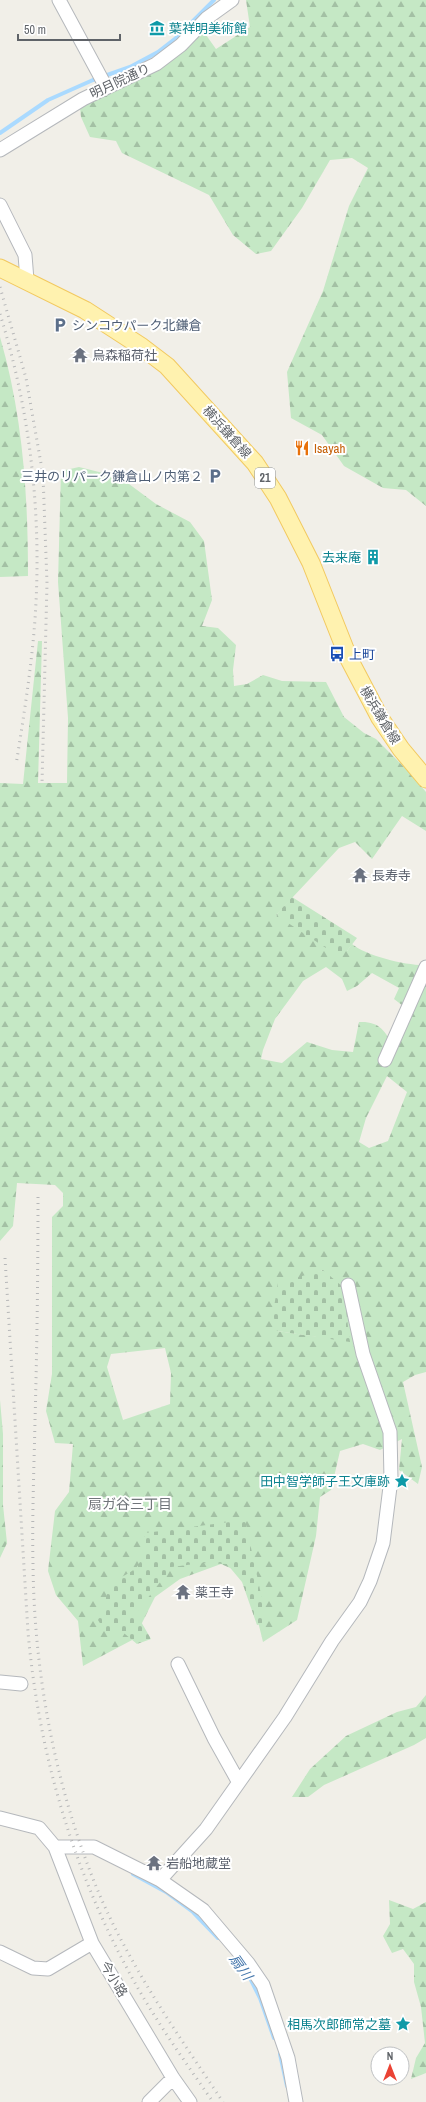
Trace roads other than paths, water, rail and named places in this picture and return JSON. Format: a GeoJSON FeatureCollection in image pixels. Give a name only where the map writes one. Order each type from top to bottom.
{"type":"FeatureCollection","features":[{"type":"Feature","properties":{"kind":"main road","name":"横浜鎌倉線"},"geometry":{"type":"LineString","coordinates":[[0,268],[27,280],[97,317],[154,357],[191,391],[255,463],[278,498],[311,563],[349,659],[366,693],[400,749],[426,779]]}},
{"type":"Feature","properties":{"kind":"street"},"geometry":{"type":"LineString","coordinates":[[60,0],[102,79]]}},
{"type":"Feature","properties":{"kind":"street","name":"明月院通り"},"geometry":{"type":"LineString","coordinates":[[0,150],[82,98],[102,79],[156,64],[170,54],[222,2]]}},
{"type":"Feature","properties":{"kind":"street"},"geometry":{"type":"LineString","coordinates":[[0,205],[25,255],[27,280]]}},
{"type":"Feature","properties":{"kind":"street"},"geometry":{"type":"LineString","coordinates":[[385,1060],[426,966]]}},
{"type":"Feature","properties":{"kind":"street"},"geometry":{"type":"LineString","coordinates":[[160,1880],[206,1829],[238,1781],[285,1717],[332,1641],[360,1602],[370,1581],[383,1543],[391,1479],[390,1432],[363,1354],[348,1285]]}},
{"type":"Feature","properties":{"kind":"street"},"geometry":{"type":"LineString","coordinates":[[178,1664],[214,1738],[238,1781]]}},
{"type":"Feature","properties":{"kind":"street"},"geometry":{"type":"LineString","coordinates":[[0,1682],[21,1684]]}},
{"type":"Feature","properties":{"kind":"street"},"geometry":{"type":"LineString","coordinates":[[0,1818],[39,1828],[55,1846],[94,1847],[160,1880],[203,1910],[248,1963],[263,1985],[288,2058],[296,2102]]}},
{"type":"Feature","properties":{"kind":"street","name":"今小路"},"geometry":{"type":"LineString","coordinates":[[55,1846],[92,1943],[172,2078],[190,2102]]}},
{"type":"Feature","properties":{"kind":"street"},"geometry":{"type":"LineString","coordinates":[[0,1952],[33,1968],[48,1969],[92,1943]]}},
{"type":"Feature","properties":{"kind":"street"},"geometry":{"type":"LineString","coordinates":[[149,2102],[172,2078]]}},
{"type":"Feature","properties":{"kind":"waterway"},"geometry":{"type":"LineString","coordinates":[[0,133],[48,100],[93,80],[130,67],[158,52],[176,38],[214,0]]}},
{"type":"Feature","properties":{"kind":"waterway","name":"扇川"},"geometry":{"type":"LineString","coordinates":[[133,1874],[166,1892],[193,1912],[218,1938]]}},
{"type":"Feature","properties":{"kind":"waterway","name":"扇川"},"geometry":{"type":"LineString","coordinates":[[246,1970],[260,1998],[274,2038]]}},
{"type":"Feature","properties":{"kind":"waterway","name":"扇川"},"geometry":{"type":"LineString","coordinates":[[280,2054],[287,2086]]}},
{"type":"Feature","properties":{"kind":"railway"},"geometry":{"type":"LineString","coordinates":[[0,287],[26,378],[43,475],[47,583],[42,784]]}},
{"type":"Feature","properties":{"kind":"railway"},"geometry":{"type":"LineString","coordinates":[[0,314],[20,392],[27,432],[36,512],[37,552],[34,632],[16,765]]}},
{"type":"Feature","properties":{"kind":"railway"},"geometry":{"type":"LineString","coordinates":[[38,1197],[33,1564],[37,1642],[48,1720],[56,1759],[77,1834],[103,1902],[117,1932],[150,1990],[223,2102]]}},
{"type":"Feature","properties":{"kind":"railway"},"geometry":{"type":"LineString","coordinates":[[5,1258],[28,1632],[33,1678],[51,1769],[77,1857],[113,1942],[153,2013],[213,2102]]}},
{"type":"Feature","properties":{"kind":"place","name":"葉祥明美術館"},"geometry":{"type":"Point","coordinates":[157,28]}},
{"type":"Feature","properties":{"kind":"place","name":"シンコウパーク北鎌倉"},"geometry":{"type":"Point","coordinates":[60,325]}},
{"type":"Feature","properties":{"kind":"place","name":"烏森稲荷社"},"geometry":{"type":"Point","coordinates":[80,355]}},
{"type":"Feature","properties":{"kind":"place","name":"Isayah"},"geometry":{"type":"Point","coordinates":[302,448]}},
{"type":"Feature","properties":{"kind":"place","name":"三井のリパーク鎌倉山ノ内第２"},"geometry":{"type":"Point","coordinates":[215,476]}},
{"type":"Feature","properties":{"kind":"place","name":"去来庵"},"geometry":{"type":"Point","coordinates":[373,557]}},
{"type":"Feature","properties":{"kind":"place","name":"上町"},"geometry":{"type":"Point","coordinates":[337,654]}},
{"type":"Feature","properties":{"kind":"place","name":"長寿寺"},"geometry":{"type":"Point","coordinates":[360,875]}},
{"type":"Feature","properties":{"kind":"place","name":"田中智学師子王文庫跡"},"geometry":{"type":"Point","coordinates":[402,1481]}},
{"type":"Feature","properties":{"kind":"place","name":"薬王寺"},"geometry":{"type":"Point","coordinates":[183,1592]}},
{"type":"Feature","properties":{"kind":"place","name":"岩船地蔵堂"},"geometry":{"type":"Point","coordinates":[154,1863]}},
{"type":"Feature","properties":{"kind":"place","name":"相馬次郎師常之墓"},"geometry":{"type":"Point","coordinates":[403,2024]}},
{"type":"Feature","properties":{"kind":"district","name":"扇ガ谷三丁目"},"geometry":{"type":"Point","coordinates":[130,1504]}}]}
